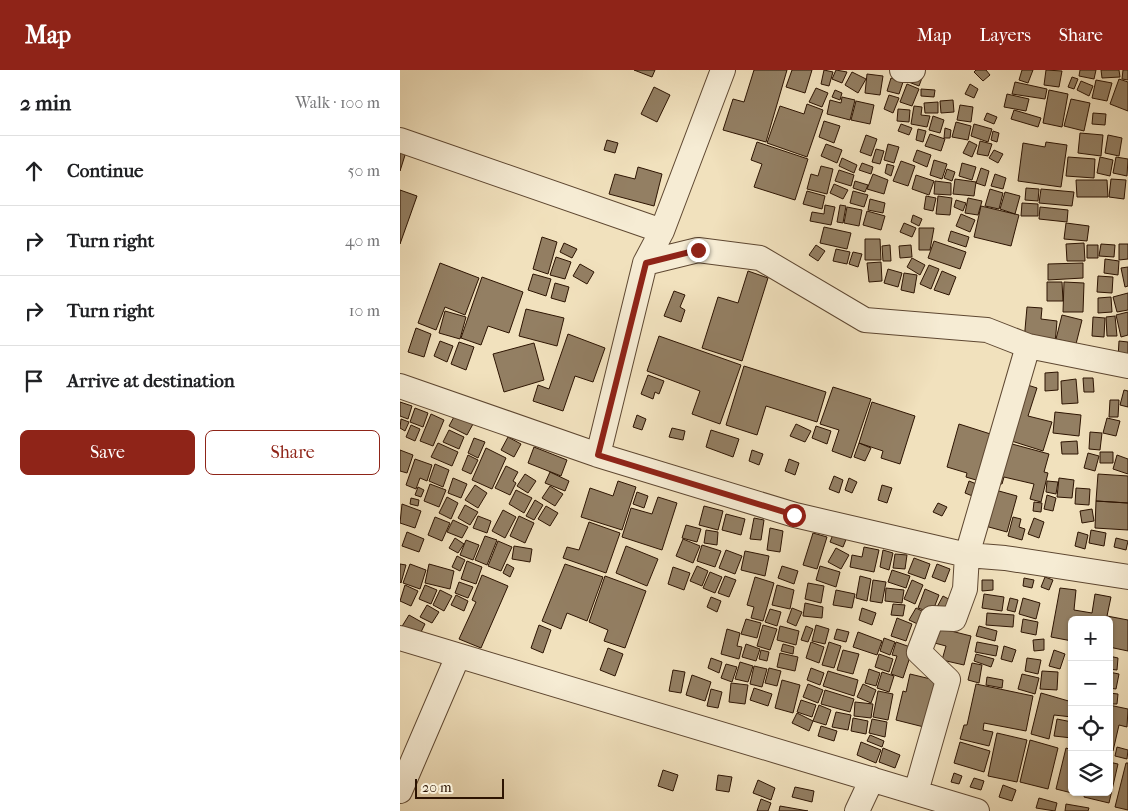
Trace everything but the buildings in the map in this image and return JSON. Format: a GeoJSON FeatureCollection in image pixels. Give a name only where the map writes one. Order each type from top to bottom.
{"type":"FeatureCollection","features":[{"type":"Feature","properties":{"kind":"street"},"geometry":{"type":"LineString","coordinates":[[598,455],[646,263],[662,231],[723,70]]}},
{"type":"Feature","properties":{"kind":"street"},"geometry":{"type":"LineString","coordinates":[[902,70],[913,70]]}},
{"type":"Feature","properties":{"kind":"street"},"geometry":{"type":"LineString","coordinates":[[400,140],[662,231]]}},
{"type":"Feature","properties":{"kind":"street"},"geometry":{"type":"LineString","coordinates":[[646,263],[698,250],[760,258],[864,320],[987,330],[1028,346],[1128,366]]}},
{"type":"Feature","properties":{"kind":"street"},"geometry":{"type":"LineString","coordinates":[[916,792],[948,680],[919,652],[932,618],[954,620],[965,589],[967,555],[1028,346]]}},
{"type":"Feature","properties":{"kind":"street"},"geometry":{"type":"LineString","coordinates":[[400,386],[598,455],[794,515],[967,555],[1005,558],[1128,577]]}},
{"type":"Feature","properties":{"kind":"street"},"geometry":{"type":"LineString","coordinates":[[400,638],[977,811]]}},
{"type":"Feature","properties":{"kind":"street"},"geometry":{"type":"LineString","coordinates":[[400,791],[458,656]]}},
{"type":"Feature","properties":{"kind":"street"},"geometry":{"type":"LineString","coordinates":[[857,811],[872,779]]}},
{"type":"Feature","properties":{"kind":"route"},"geometry":{"type":"LineString","coordinates":[[698,250],[646,263],[598,455],[794,515]]}}]}
